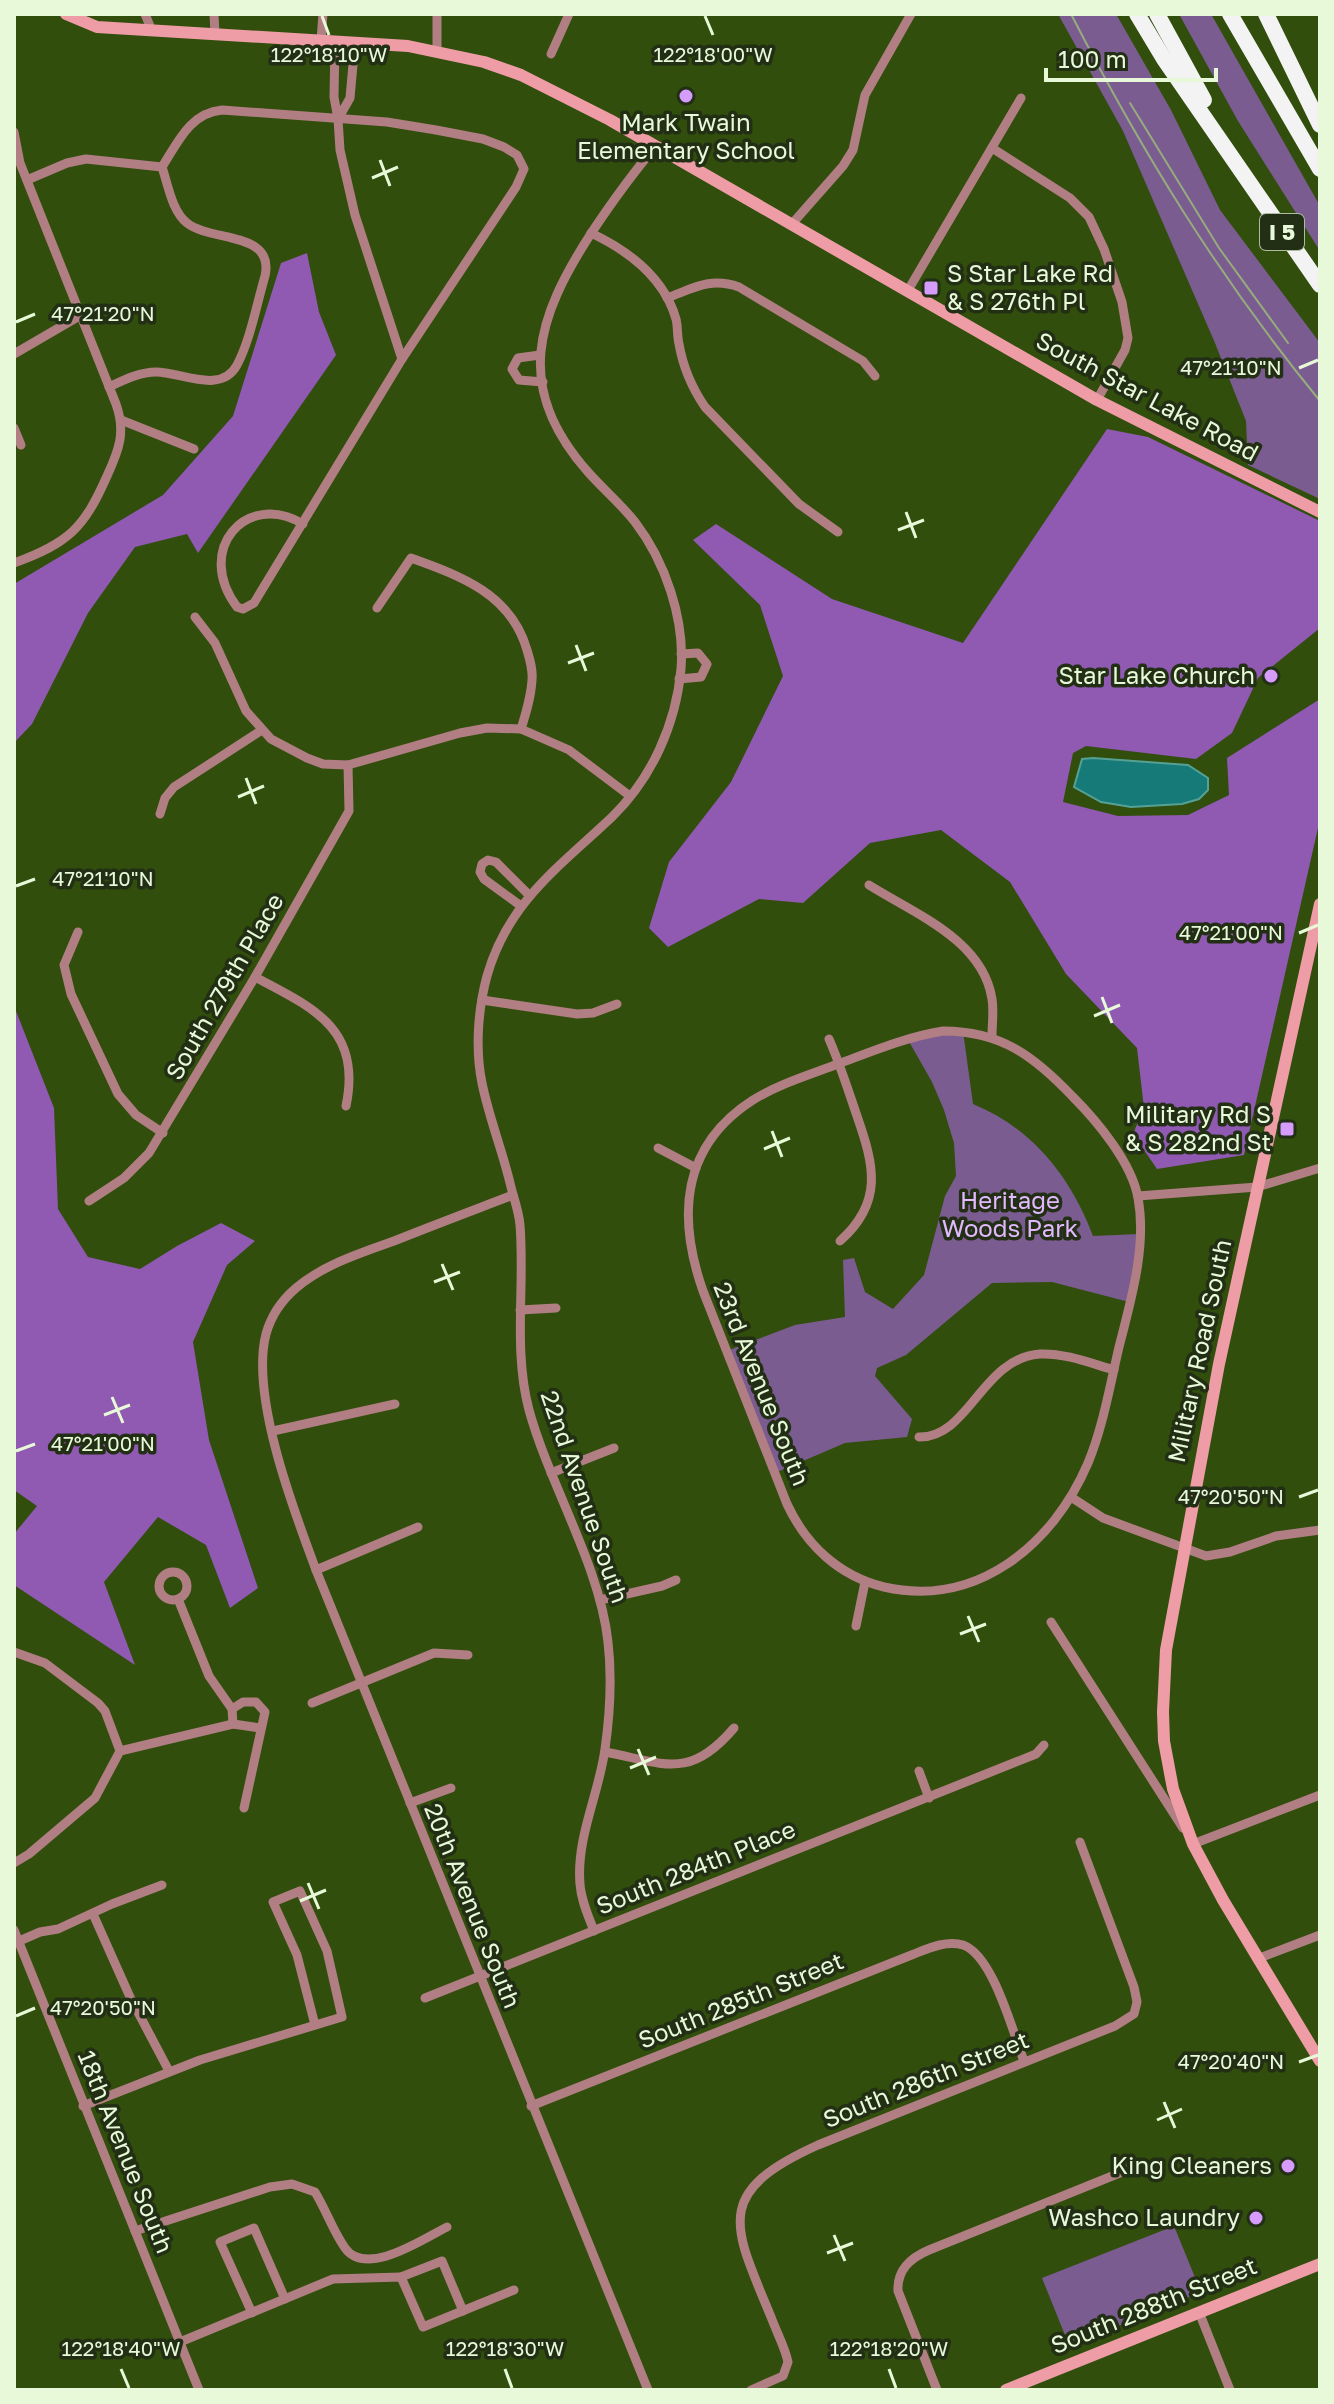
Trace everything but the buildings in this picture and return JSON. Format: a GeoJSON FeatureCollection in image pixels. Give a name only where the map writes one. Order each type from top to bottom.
{"type":"FeatureCollection","features":[{"type":"Feature","properties":{"kind":"highway"},"geometry":{"type":"LineString","coordinates":[[1137,14],[1164,59],[1246,177]]}},
{"type":"Feature","properties":{"kind":"highway","name":"I 5"},"geometry":{"type":"LineString","coordinates":[[1157,14],[1246,177],[1320,285]]}},
{"type":"Feature","properties":{"kind":"highway"},"geometry":{"type":"LineString","coordinates":[[1230,14],[1320,169]]}},
{"type":"Feature","properties":{"kind":"highway"},"geometry":{"type":"LineString","coordinates":[[1266,14],[1320,125]]}},
{"type":"Feature","properties":{"kind":"main road","name":"South Star Lake Road"},"geometry":{"type":"LineString","coordinates":[[66,14],[97,27],[355,42],[437,51],[521,75],[553,89],[656,146],[1097,400],[1320,512]]}},
{"type":"Feature","properties":{"kind":"main road","name":"Military Road South"},"geometry":{"type":"LineString","coordinates":[[1320,904],[1257,1187],[1184,1547],[1166,1650],[1163,1712],[1164,1741],[1173,1789],[1193,1844],[1257,1959],[1320,2061]]}},
{"type":"Feature","properties":{"kind":"main road","name":"South 288th Street"},"geometry":{"type":"LineString","coordinates":[[1006,2390],[1320,2264]]}},
{"type":"Feature","properties":{"kind":"street"},"geometry":{"type":"LineString","coordinates":[[145,14],[152,31]]}},
{"type":"Feature","properties":{"kind":"street"},"geometry":{"type":"LineString","coordinates":[[214,14],[215,34]]}},
{"type":"Feature","properties":{"kind":"street"},"geometry":{"type":"LineString","coordinates":[[321,40],[323,14]]}},
{"type":"Feature","properties":{"kind":"street"},"geometry":{"type":"LineString","coordinates":[[437,14],[437,51]]}},
{"type":"Feature","properties":{"kind":"street"},"geometry":{"type":"LineString","coordinates":[[551,54],[569,14]]}},
{"type":"Feature","properties":{"kind":"street"},"geometry":{"type":"LineString","coordinates":[[791,225],[843,166],[853,150],[865,95],[911,14]]}},
{"type":"Feature","properties":{"kind":"street"},"geometry":{"type":"LineString","coordinates":[[335,41],[334,97],[340,150],[355,215],[402,359]]}},
{"type":"Feature","properties":{"kind":"street"},"geometry":{"type":"LineString","coordinates":[[338,119],[350,98],[355,42]]}},
{"type":"Feature","properties":{"kind":"street"},"geometry":{"type":"LineString","coordinates":[[907,292],[1021,98]]}},
{"type":"Feature","properties":{"kind":"street"},"geometry":{"type":"LineString","coordinates":[[162,167],[188,128],[210,111],[387,122],[483,139],[512,151],[524,169],[516,187],[402,359],[303,524],[254,603],[243,609],[237,607],[221,576],[220,567],[222,549],[231,532],[251,520],[272,515],[293,518],[303,524]]}},
{"type":"Feature","properties":{"kind":"street"},"geometry":{"type":"LineString","coordinates":[[14,135],[27,180],[121,420],[120,446],[85,520],[59,542],[14,563]]}},
{"type":"Feature","properties":{"kind":"street","name":"22nd Avenue South"},"geometry":{"type":"LineString","coordinates":[[594,1931],[582,1898],[580,1871],[605,1752],[611,1674],[600,1600],[528,1404],[521,1365],[520,1221],[482,1085],[479,1050],[482,1000],[500,939],[529,895],[613,815],[641,783],[665,737],[676,701],[681,654],[675,608],[657,558],[637,524],[569,448],[555,423],[543,382],[540,355],[546,320],[561,282],[620,188],[656,146]]}},
{"type":"Feature","properties":{"kind":"street"},"geometry":{"type":"LineString","coordinates":[[992,148],[1058,189],[1082,208],[1104,249],[1122,302],[1128,338],[1125,350],[1097,400]]}},
{"type":"Feature","properties":{"kind":"street"},"geometry":{"type":"LineString","coordinates":[[27,180],[67,163],[86,159],[162,167]]}},
{"type":"Feature","properties":{"kind":"street"},"geometry":{"type":"LineString","coordinates":[[109,387],[134,376],[155,372],[209,381],[228,376],[239,362],[265,276],[267,262],[257,247],[192,227],[181,217],[162,167]]}},
{"type":"Feature","properties":{"kind":"street"},"geometry":{"type":"LineString","coordinates":[[591,233],[614,244],[649,271],[667,298],[676,320],[683,362],[705,407],[799,504],[838,532]]}},
{"type":"Feature","properties":{"kind":"street"},"geometry":{"type":"LineString","coordinates":[[667,298],[711,282],[739,287],[863,361],[875,376]]}},
{"type":"Feature","properties":{"kind":"street"},"geometry":{"type":"LineString","coordinates":[[14,354],[81,315]]}},
{"type":"Feature","properties":{"kind":"street"},"geometry":{"type":"LineString","coordinates":[[540,355],[518,358],[512,369],[519,380],[543,382]]}},
{"type":"Feature","properties":{"kind":"street"},"geometry":{"type":"LineString","coordinates":[[121,420],[194,449]]}},
{"type":"Feature","properties":{"kind":"street"},"geometry":{"type":"LineString","coordinates":[[14,428],[21,445]]}},
{"type":"Feature","properties":{"kind":"street"},"geometry":{"type":"LineString","coordinates":[[377,608],[411,558],[473,582],[492,595],[516,622],[530,661],[530,699],[521,729]]}},
{"type":"Feature","properties":{"kind":"street"},"geometry":{"type":"LineString","coordinates":[[195,617],[209,633],[246,711],[281,746],[307,758],[323,764],[348,765],[460,733],[487,728],[521,729],[569,750],[630,796]]}},
{"type":"Feature","properties":{"kind":"street"},"geometry":{"type":"LineString","coordinates":[[679,679],[701,677],[707,664],[698,653],[681,654]]}},
{"type":"Feature","properties":{"kind":"street"},"geometry":{"type":"LineString","coordinates":[[160,814],[165,798],[174,787],[262,730]]}},
{"type":"Feature","properties":{"kind":"street","name":"South 279th Place"},"geometry":{"type":"LineString","coordinates":[[89,1201],[124,1178],[149,1153],[163,1133],[349,811],[348,765]]}},
{"type":"Feature","properties":{"kind":"street"},"geometry":{"type":"LineString","coordinates":[[521,906],[481,876],[482,864],[488,860],[496,862],[529,895]]}},
{"type":"Feature","properties":{"kind":"street"},"geometry":{"type":"LineString","coordinates":[[856,1626],[865,1582],[911,1591],[940,1591],[966,1585],[990,1575],[1017,1557],[1038,1539],[1071,1497],[1099,1430],[1137,1265],[1139,1234],[1138,1196],[1131,1178],[1082,1105],[1035,1062],[992,1036],[990,990],[970,952],[958,941],[869,885]]}},
{"type":"Feature","properties":{"kind":"street"},"geometry":{"type":"LineString","coordinates":[[78,932],[64,965],[71,994],[118,1094],[136,1115],[163,1133]]}},
{"type":"Feature","properties":{"kind":"street"},"geometry":{"type":"LineString","coordinates":[[255,977],[303,1003],[334,1031],[348,1058],[351,1072],[346,1106]]}},
{"type":"Feature","properties":{"kind":"street"},"geometry":{"type":"LineString","coordinates":[[482,1000],[577,1014],[593,1013],[617,1004]]}},
{"type":"Feature","properties":{"kind":"street","name":"23rd Avenue South"},"geometry":{"type":"LineString","coordinates":[[865,1582],[818,1550],[802,1532],[783,1494],[693,1263],[687,1226],[689,1193],[705,1147],[735,1113],[779,1086],[907,1038],[963,1031],[992,1036]]}},
{"type":"Feature","properties":{"kind":"street"},"geometry":{"type":"LineString","coordinates":[[829,1039],[867,1145],[873,1173],[863,1215],[856,1227],[840,1241]]}},
{"type":"Feature","properties":{"kind":"street"},"geometry":{"type":"LineString","coordinates":[[658,1148],[696,1168]]}},
{"type":"Feature","properties":{"kind":"street"},"geometry":{"type":"LineString","coordinates":[[1138,1196],[1257,1187],[1320,1168]]}},
{"type":"Feature","properties":{"kind":"street","name":"20th Avenue South"},"geometry":{"type":"LineString","coordinates":[[513,1195],[355,1255],[314,1274],[294,1290],[278,1309],[266,1336],[264,1371],[283,1480],[316,1570],[648,2390]]}},
{"type":"Feature","properties":{"kind":"street"},"geometry":{"type":"LineString","coordinates":[[520,1310],[556,1308]]}},
{"type":"Feature","properties":{"kind":"street"},"geometry":{"type":"LineString","coordinates":[[919,1437],[934,1435],[953,1423],[992,1377],[1021,1358],[1055,1355],[1114,1370]]}},
{"type":"Feature","properties":{"kind":"street"},"geometry":{"type":"LineString","coordinates":[[273,1431],[395,1404]]}},
{"type":"Feature","properties":{"kind":"street"},"geometry":{"type":"LineString","coordinates":[[551,1473],[614,1448]]}},
{"type":"Feature","properties":{"kind":"street"},"geometry":{"type":"LineString","coordinates":[[1071,1497],[1103,1518],[1206,1556],[1218,1555],[1263,1539],[1320,1530]]}},
{"type":"Feature","properties":{"kind":"street"},"geometry":{"type":"LineString","coordinates":[[316,1570],[418,1527]]}},
{"type":"Feature","properties":{"kind":"street"},"geometry":{"type":"LineString","coordinates":[[600,1600],[676,1580]]}},
{"type":"Feature","properties":{"kind":"street"},"geometry":{"type":"LineString","coordinates":[[178,1599],[209,1676],[232,1709],[233,1724]]}},
{"type":"Feature","properties":{"kind":"street"},"geometry":{"type":"LineString","coordinates":[[1051,1622],[1193,1844],[1320,1795]]}},
{"type":"Feature","properties":{"kind":"street"},"geometry":{"type":"LineString","coordinates":[[14,1652],[45,1663],[98,1703],[105,1711],[120,1751]]}},
{"type":"Feature","properties":{"kind":"street"},"geometry":{"type":"LineString","coordinates":[[312,1703],[434,1653],[468,1655]]}},
{"type":"Feature","properties":{"kind":"street"},"geometry":{"type":"LineString","coordinates":[[232,1709],[249,1701],[262,1706],[265,1719],[260,1728],[244,1808]]}},
{"type":"Feature","properties":{"kind":"street"},"geometry":{"type":"LineString","coordinates":[[14,1863],[95,1798],[120,1751],[233,1724],[260,1728]]}},
{"type":"Feature","properties":{"kind":"street"},"geometry":{"type":"LineString","coordinates":[[605,1752],[665,1765],[686,1764],[716,1748],[734,1728]]}},
{"type":"Feature","properties":{"kind":"street","name":"South 284th Place"},"geometry":{"type":"LineString","coordinates":[[425,1998],[929,1798],[1036,1754],[1044,1745]]}},
{"type":"Feature","properties":{"kind":"street"},"geometry":{"type":"LineString","coordinates":[[919,1771],[929,1798]]}},
{"type":"Feature","properties":{"kind":"street"},"geometry":{"type":"LineString","coordinates":[[410,1803],[451,1788]]}},
{"type":"Feature","properties":{"kind":"street","name":"South 286th Street"},"geometry":{"type":"LineString","coordinates":[[751,2390],[778,2379],[788,2367],[787,2356],[742,2244],[744,2198],[766,2173],[798,2154],[1115,2026],[1134,2014],[1137,2002],[1130,1976],[1080,1842]]}},
{"type":"Feature","properties":{"kind":"street"},"geometry":{"type":"LineString","coordinates":[[16,1942],[162,1885]]}},
{"type":"Feature","properties":{"kind":"street"},"geometry":{"type":"LineString","coordinates":[[83,2106],[169,2071],[342,2017],[327,1951],[300,1891],[273,1902],[297,1955],[315,2025]]}},
{"type":"Feature","properties":{"kind":"street"},"geometry":{"type":"LineString","coordinates":[[93,1914],[130,1997],[169,2071]]}},
{"type":"Feature","properties":{"kind":"street","name":"18th Avenue South"},"geometry":{"type":"LineString","coordinates":[[14,1930],[16,1942],[199,2390]]}},
{"type":"Feature","properties":{"kind":"street"},"geometry":{"type":"LineString","coordinates":[[1257,1959],[1320,1935]]}},
{"type":"Feature","properties":{"kind":"street","name":"South 285th Street"},"geometry":{"type":"LineString","coordinates":[[531,2106],[946,1944],[968,1947],[987,1968],[1024,2061]]}},
{"type":"Feature","properties":{"kind":"street"},"geometry":{"type":"LineString","coordinates":[[937,2390],[900,2298],[898,2284],[902,2270],[916,2256],[929,2250],[1137,2166]]}},
{"type":"Feature","properties":{"kind":"street"},"geometry":{"type":"LineString","coordinates":[[135,2231],[270,2187],[292,2184],[315,2192],[347,2251],[358,2260],[373,2260],[447,2227]]}},
{"type":"Feature","properties":{"kind":"street"},"geometry":{"type":"LineString","coordinates":[[252,2313],[220,2242],[254,2228],[285,2299]]}},
{"type":"Feature","properties":{"kind":"street"},"geometry":{"type":"LineString","coordinates":[[180,2342],[333,2279],[401,2277],[442,2261],[463,2311]]}},
{"type":"Feature","properties":{"kind":"street"},"geometry":{"type":"LineString","coordinates":[[401,2277],[423,2327],[514,2290]]}},
{"type":"Feature","properties":{"kind":"street"},"geometry":{"type":"LineString","coordinates":[[1199,2312],[1230,2390]]}},
{"type":"Feature","properties":{"kind":"green space"},"geometry":{"type":"Polygon","coordinates":[[[1058,14],[1116,14],[1171,110],[1220,210],[1320,343],[1320,499],[1248,465],[1246,421],[1215,343],[1123,131],[1058,14]]]}},
{"type":"Feature","properties":{"kind":"green space"},"geometry":{"type":"Polygon","coordinates":[[[1179,14],[1211,14],[1320,206],[1320,251],[1238,121],[1179,14]]]}},
{"type":"Feature","properties":{"kind":"green space","name":"Heritage Woods Park"},"geometry":{"type":"Polygon","coordinates":[[[963,1031],[973,1104],[1014,1126],[1047,1157],[1073,1194],[1093,1236],[1139,1234],[1129,1302],[1052,1282],[992,1283],[906,1355],[877,1368],[875,1376],[912,1419],[907,1437],[845,1443],[775,1473],[727,1351],[795,1325],[845,1317],[843,1260],[854,1258],[865,1292],[893,1309],[924,1275],[945,1196],[956,1176],[954,1143],[932,1082],[907,1038],[963,1031]]]}},
{"type":"Feature","properties":{"kind":"green space"},"geometry":{"type":"Polygon","coordinates":[[[1174,2226],[1201,2292],[1082,2341],[1067,2340],[1042,2278],[1174,2226]]]}},
{"type":"Feature","properties":{"kind":"shaded area"},"geometry":{"type":"Polygon","coordinates":[[[307,253],[319,312],[336,355],[198,553],[187,534],[135,547],[88,613],[32,724],[14,743],[14,584],[163,495],[233,416],[281,263],[307,253]]]}},
{"type":"Feature","properties":{"kind":"shaded area"},"geometry":{"type":"Polygon","coordinates":[[[1107,429],[1148,437],[1320,521],[1320,628],[1258,678],[1232,733],[1196,759],[1086,746],[1073,753],[1063,802],[1118,816],[1188,815],[1229,795],[1227,758],[1320,699],[1320,819],[1244,1155],[1157,1169],[1133,1134],[1144,1108],[1137,1048],[1066,974],[1010,882],[941,830],[870,843],[803,903],[759,899],[668,947],[649,928],[669,862],[731,782],[783,676],[760,605],[693,540],[716,524],[832,599],[963,643],[1107,429]]]}},
{"type":"Feature","properties":{"kind":"shaded area"},"geometry":{"type":"Polygon","coordinates":[[[14,1006],[54,1108],[58,1209],[88,1257],[140,1269],[221,1223],[255,1241],[227,1265],[193,1342],[209,1440],[258,1588],[230,1608],[206,1545],[158,1517],[104,1582],[135,1665],[14,1585],[14,1534],[37,1506],[14,1490],[14,1006]]]}},
{"type":"Feature","properties":{"kind":"water"},"geometry":{"type":"Polygon","coordinates":[[[1082,759],[1188,765],[1208,778],[1208,790],[1199,799],[1182,804],[1131,807],[1101,802],[1074,787],[1082,759]]]}},
{"type":"Feature","properties":{"kind":"tram line"},"geometry":{"type":"LineString","coordinates":[[1071,14],[1126,116],[1185,214],[1249,309],[1320,401]]}},
{"type":"Feature","properties":{"kind":"tram line"},"geometry":{"type":"LineString","coordinates":[[1130,103],[1219,248],[1288,343]]}},
{"type":"Feature","properties":{"kind":"place","name":"Mark Twain Elementary School"},"geometry":{"type":"Point","coordinates":[686,96]}},
{"type":"Feature","properties":{"kind":"place","name":"S Star Lake Rd & S 276th Pl"},"geometry":{"type":"Point","coordinates":[931,288]}},
{"type":"Feature","properties":{"kind":"place","name":"Star Lake Church"},"geometry":{"type":"Point","coordinates":[1271,676]}},
{"type":"Feature","properties":{"kind":"place","name":"Military Rd S & S 282nd St"},"geometry":{"type":"Point","coordinates":[1287,1129]}},
{"type":"Feature","properties":{"kind":"place","name":"King Cleaners"},"geometry":{"type":"Point","coordinates":[1288,2166]}},
{"type":"Feature","properties":{"kind":"place","name":"Washco Laundry"},"geometry":{"type":"Point","coordinates":[1256,2218]}}]}
